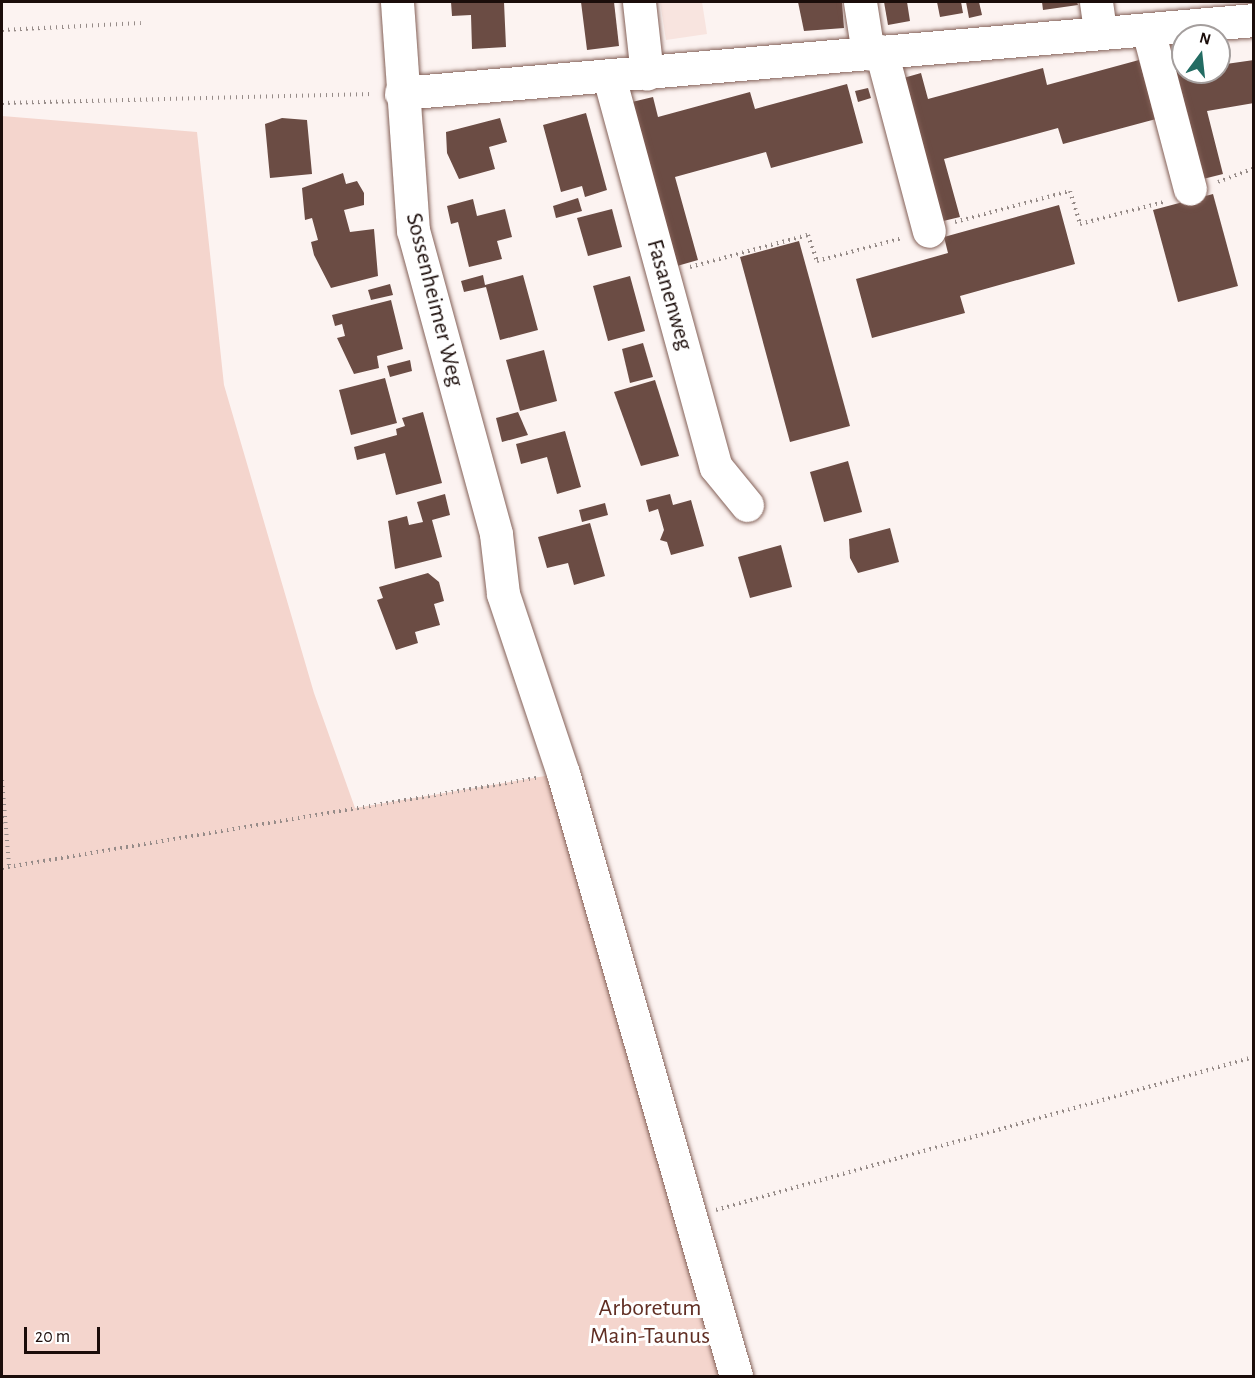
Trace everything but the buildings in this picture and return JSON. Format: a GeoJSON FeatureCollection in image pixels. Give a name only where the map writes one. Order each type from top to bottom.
{"type":"FeatureCollection","features":[{"type":"Feature","properties":{"kind":"street","name":"Sossenheimer Weg"},"geometry":{"type":"LineString","coordinates":[[397,2],[401,93],[413,230],[496,534],[503,594],[563,773],[736,1377]]}},
{"type":"Feature","properties":{"kind":"street"},"geometry":{"type":"LineString","coordinates":[[639,2],[647,74]]}},
{"type":"Feature","properties":{"kind":"street"},"geometry":{"type":"LineString","coordinates":[[860,2],[929,231]]}},
{"type":"Feature","properties":{"kind":"street"},"geometry":{"type":"LineString","coordinates":[[401,93],[647,74],[874,52],[1098,17],[1148,30],[1254,20]]}},
{"type":"Feature","properties":{"kind":"street"},"geometry":{"type":"LineString","coordinates":[[1148,30],[1190,189]]}},
{"type":"Feature","properties":{"kind":"street","name":"Fasanenweg"},"geometry":{"type":"LineString","coordinates":[[609,77],[716,467],[747,505]]}},
{"type":"Feature","properties":{"kind":"path"},"geometry":{"type":"LineString","coordinates":[[2,30],[141,23]]}},
{"type":"Feature","properties":{"kind":"path"},"geometry":{"type":"LineString","coordinates":[[2,103],[401,93]]}},
{"type":"Feature","properties":{"kind":"path"},"geometry":{"type":"LineString","coordinates":[[663,274],[808,235],[817,261],[1070,191],[1080,225],[1180,198],[1190,189],[1254,168]]}},
{"type":"Feature","properties":{"kind":"path"},"geometry":{"type":"LineString","coordinates":[[2,867],[563,773]]}},
{"type":"Feature","properties":{"kind":"path"},"geometry":{"type":"LineString","coordinates":[[2,780],[9,866]]}},
{"type":"Feature","properties":{"kind":"path"},"geometry":{"type":"LineString","coordinates":[[689,1218],[1254,1057]]}},
{"type":"Feature","properties":{"kind":"shaded area"},"geometry":{"type":"Polygon","coordinates":[[[660,2],[702,2],[707,34],[666,40],[660,2]]]}},
{"type":"Feature","properties":{"kind":"green space","name":"Arboretum Main-Taunus"},"geometry":{"type":"Polygon","coordinates":[[[2,116],[197,132],[224,385],[314,693],[355,808],[563,773],[736,1376],[2,1376],[2,116]]]}}]}
